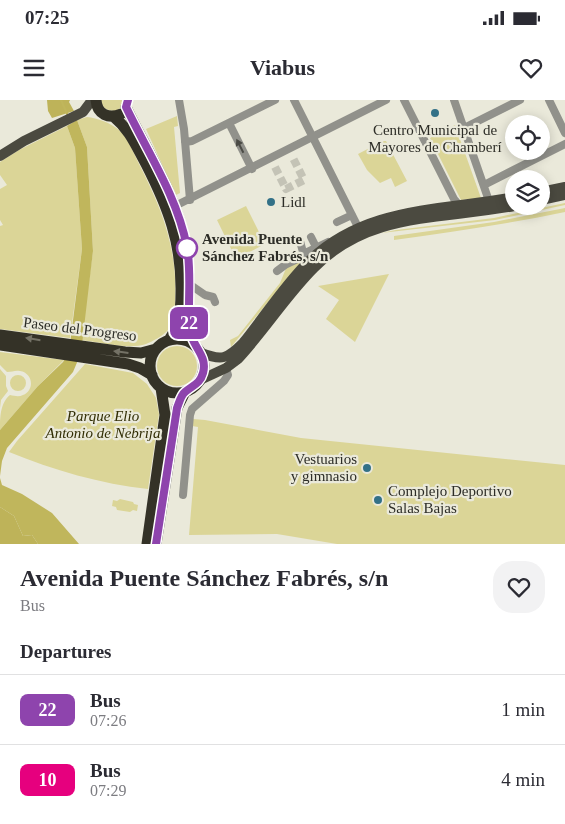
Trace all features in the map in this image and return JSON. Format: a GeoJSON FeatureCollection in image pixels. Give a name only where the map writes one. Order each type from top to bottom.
{"type":"FeatureCollection","features":[{"type":"Feature","properties":{"kind":"highway"},"geometry":{"type":"LineString","coordinates":[[94,100],[102,114],[114,117],[128,129],[158,188],[175,233],[181,263],[181,305],[177,327],[169,340],[156,349],[151,362],[152,375],[162,388],[165,415],[156,544]]}},
{"type":"Feature","properties":{"kind":"highway"},"geometry":{"type":"LineString","coordinates":[[114,117],[121,114],[127,104]]}},
{"type":"Feature","properties":{"kind":"highway"},"geometry":{"type":"LineString","coordinates":[[127,104],[175,206],[187,248],[190,286],[190,334],[204,362],[204,371],[200,380],[185,392],[177,393],[162,388]]}},
{"type":"Feature","properties":{"kind":"highway","name":"Paseo del Progreso"},"geometry":{"type":"LineString","coordinates":[[0,335],[62,349]]}},
{"type":"Feature","properties":{"kind":"highway"},"geometry":{"type":"LineString","coordinates":[[169,340],[178,339],[186,341],[198,349]]}},
{"type":"Feature","properties":{"kind":"highway","name":"Paseo del Progreso"},"geometry":{"type":"LineString","coordinates":[[0,345],[85,352],[132,353],[156,349]]}},
{"type":"Feature","properties":{"kind":"highway","name":"Paseo del Progreso"},"geometry":{"type":"LineString","coordinates":[[85,352],[134,365],[152,375]]}},
{"type":"Feature","properties":{"kind":"highway"},"geometry":{"type":"LineString","coordinates":[[146,544],[177,408],[185,392]]}},
{"type":"Feature","properties":{"kind":"main road"},"geometry":{"type":"LineString","coordinates":[[0,156],[24,141],[80,113],[94,100]]}},
{"type":"Feature","properties":{"kind":"main road"},"geometry":{"type":"LineString","coordinates":[[80,113],[102,114]]}},
{"type":"Feature","properties":{"kind":"main road"},"geometry":{"type":"LineString","coordinates":[[550,190],[565,188]]}},
{"type":"Feature","properties":{"kind":"main road"},"geometry":{"type":"LineString","coordinates":[[550,198],[565,195]]}},
{"type":"Feature","properties":{"kind":"main road"},"geometry":{"type":"LineString","coordinates":[[200,380],[226,368],[249,348],[315,267],[345,243],[378,228],[399,222],[491,206],[505,201]]}},
{"type":"Feature","properties":{"kind":"main road"},"geometry":{"type":"LineString","coordinates":[[198,349],[217,358],[226,357],[233,353],[243,343],[306,257],[358,227],[401,213],[455,204],[505,206]]}},
{"type":"Feature","properties":{"kind":"street"},"geometry":{"type":"LineString","coordinates":[[179,100],[190,200]]}},
{"type":"Feature","properties":{"kind":"street"},"geometry":{"type":"LineString","coordinates":[[185,142],[275,100]]}},
{"type":"Feature","properties":{"kind":"street"},"geometry":{"type":"LineString","coordinates":[[294,100],[358,227]]}},
{"type":"Feature","properties":{"kind":"street"},"geometry":{"type":"LineString","coordinates":[[175,206],[252,168],[273,162],[289,150],[386,100]]}},
{"type":"Feature","properties":{"kind":"street"},"geometry":{"type":"LineString","coordinates":[[404,100],[455,204]]}},
{"type":"Feature","properties":{"kind":"street"},"geometry":{"type":"LineString","coordinates":[[454,100],[491,206]]}},
{"type":"Feature","properties":{"kind":"street"},"geometry":{"type":"LineString","coordinates":[[464,128],[520,100]]}},
{"type":"Feature","properties":{"kind":"street"},"geometry":{"type":"LineString","coordinates":[[549,100],[565,133]]}},
{"type":"Feature","properties":{"kind":"street"},"geometry":{"type":"LineString","coordinates":[[228,123],[252,168]]}},
{"type":"Feature","properties":{"kind":"street"},"geometry":{"type":"LineString","coordinates":[[484,185],[565,144]]}},
{"type":"Feature","properties":{"kind":"street"},"geometry":{"type":"LineString","coordinates":[[289,150],[292,157]]}},
{"type":"Feature","properties":{"kind":"street"},"geometry":{"type":"LineString","coordinates":[[337,222],[352,215]]}},
{"type":"Feature","properties":{"kind":"street"},"geometry":{"type":"LineString","coordinates":[[311,237],[316,247]]}},
{"type":"Feature","properties":{"kind":"street"},"geometry":{"type":"LineString","coordinates":[[279,274],[285,265],[306,257],[316,247],[338,238]]}},
{"type":"Feature","properties":{"kind":"street"},"geometry":{"type":"LineString","coordinates":[[300,241],[306,257]]}},
{"type":"Feature","properties":{"kind":"street"},"geometry":{"type":"LineString","coordinates":[[190,286],[205,295],[213,297],[215,302]]}},
{"type":"Feature","properties":{"kind":"street"},"geometry":{"type":"LineString","coordinates":[[183,495],[192,409],[224,381],[228,375],[226,368]]}},
{"type":"Feature","properties":{"kind":"green space"},"geometry":{"type":"Polygon","coordinates":[[[101,100],[122,100],[122,104],[121,107],[112,111],[104,107],[101,100]]]}},
{"type":"Feature","properties":{"kind":"green space"},"geometry":{"type":"Polygon","coordinates":[[[177,116],[178,126],[174,127],[180,193],[176,195],[146,129],[177,116]]]}},
{"type":"Feature","properties":{"kind":"green space"},"geometry":{"type":"Polygon","coordinates":[[[87,117],[112,125],[125,137],[162,214],[171,247],[175,282],[175,304],[172,323],[166,332],[158,338],[139,346],[123,346],[81,340],[93,251],[87,147],[77,120],[87,117]]]}},
{"type":"Feature","properties":{"kind":"green space"},"geometry":{"type":"Polygon","coordinates":[[[455,125],[481,198],[461,200],[430,138],[455,125]]]}},
{"type":"Feature","properties":{"kind":"green space"},"geometry":{"type":"Polygon","coordinates":[[[67,126],[75,148],[82,249],[70,338],[0,329],[0,226],[3,225],[0,220],[0,189],[7,185],[0,175],[0,162],[19,150],[67,126]]]}},
{"type":"Feature","properties":{"kind":"green space"},"geometry":{"type":"Polygon","coordinates":[[[386,141],[407,181],[395,187],[391,178],[380,183],[367,170],[358,154],[386,141]]]}},
{"type":"Feature","properties":{"kind":"green space"},"geometry":{"type":"Polygon","coordinates":[[[565,203],[565,205],[550,208],[550,206],[565,203]]]}},
{"type":"Feature","properties":{"kind":"green space"},"geometry":{"type":"Polygon","coordinates":[[[246,206],[265,244],[236,259],[217,220],[246,206]]]}},
{"type":"Feature","properties":{"kind":"green space"},"geometry":{"type":"Polygon","coordinates":[[[565,208],[565,212],[550,215],[550,211],[565,208]]]}},
{"type":"Feature","properties":{"kind":"green space"},"geometry":{"type":"Polygon","coordinates":[[[518,215],[495,220],[381,233],[396,230],[518,215]]]}},
{"type":"Feature","properties":{"kind":"green space"},"geometry":{"type":"Polygon","coordinates":[[[530,215],[549,215],[479,228],[394,240],[394,236],[530,215]]]}},
{"type":"Feature","properties":{"kind":"green space"},"geometry":{"type":"Polygon","coordinates":[[[303,260],[231,347],[230,340],[238,336],[280,283],[287,266],[303,260]]]}},
{"type":"Feature","properties":{"kind":"green space"},"geometry":{"type":"Polygon","coordinates":[[[389,274],[355,342],[326,319],[339,300],[318,286],[389,274]]]}},
{"type":"Feature","properties":{"kind":"green space"},"geometry":{"type":"Polygon","coordinates":[[[181,346],[188,349],[194,355],[197,366],[196,374],[188,383],[181,386],[173,386],[166,383],[158,374],[157,362],[160,355],[169,347],[181,346]]]}},
{"type":"Feature","properties":{"kind":"green space"},"geometry":{"type":"Polygon","coordinates":[[[0,352],[64,360],[38,386],[0,430],[4,402],[10,395],[20,396],[27,393],[31,382],[28,375],[24,372],[7,372],[0,365],[0,352]]]}},
{"type":"Feature","properties":{"kind":"green space","name":"Parque Elio Antonio de Nebrija"},"geometry":{"type":"Polygon","coordinates":[[[85,364],[133,373],[147,384],[156,398],[159,414],[148,489],[113,484],[77,475],[9,452],[85,364]]]}},
{"type":"Feature","properties":{"kind":"green space"},"geometry":{"type":"Polygon","coordinates":[[[0,369],[6,376],[8,391],[1,400],[0,408],[0,369]]]}},
{"type":"Feature","properties":{"kind":"green space"},"geometry":{"type":"Polygon","coordinates":[[[15,375],[21,375],[26,380],[24,389],[15,391],[10,386],[10,380],[15,375]]]}},
{"type":"Feature","properties":{"kind":"green space","name":"Complejo Deportivo Salas Bajas"},"geometry":{"type":"Polygon","coordinates":[[[193,419],[301,438],[565,465],[565,544],[337,544],[277,534],[189,535],[198,427],[192,426],[193,419]]]}},
{"type":"Feature","properties":{"kind":"green space"},"geometry":{"type":"Polygon","coordinates":[[[120,499],[138,505],[137,511],[117,510],[116,507],[112,506],[113,500],[117,501],[120,499]]]}},
{"type":"Feature","properties":{"kind":"shaded area"},"geometry":{"type":"Polygon","coordinates":[[[47,100],[70,100],[69,102],[74,111],[52,118],[48,111],[47,100]]]}},
{"type":"Feature","properties":{"kind":"shaded area"},"geometry":{"type":"Polygon","coordinates":[[[77,120],[87,147],[93,251],[81,353],[73,372],[7,448],[2,461],[0,476],[0,430],[38,386],[63,362],[69,352],[82,249],[75,148],[67,126],[77,120]]]}},
{"type":"Feature","properties":{"kind":"shaded area"},"geometry":{"type":"Polygon","coordinates":[[[0,478],[2,485],[22,494],[52,513],[79,544],[38,544],[32,535],[23,536],[14,516],[0,507],[0,478]]]}},
{"type":"Feature","properties":{"kind":"shaded area"},"geometry":{"type":"Polygon","coordinates":[[[0,507],[14,516],[23,536],[32,535],[38,544],[0,544],[0,507]]]}},
{"type":"Feature","properties":{"kind":"waterway"},"geometry":{"type":"LineString","coordinates":[[61,100],[68,116]]}},
{"type":"Feature","properties":{"kind":"tunnel"},"geometry":{"type":"LineString","coordinates":[[275,167],[286,189],[304,180],[293,158]]}},
{"type":"Feature","properties":{"kind":"bus line","name":"22"},"geometry":{"type":"LineString","coordinates":[[128,100],[126,107],[160,173],[175,206],[183,231],[189,262],[190,297],[188,312],[190,334],[204,362],[204,371],[200,380],[185,392],[177,408],[156,544]]}},
{"type":"Feature","properties":{"kind":"place","name":"Centro Municipal de Mayores de Chamberí"},"geometry":{"type":"Point","coordinates":[435,113]}},
{"type":"Feature","properties":{"kind":"place","name":"Lidl"},"geometry":{"type":"Point","coordinates":[271,202]}},
{"type":"Feature","properties":{"kind":"place","name":"Avenida Puente Sánchez Fabrés, s/n"},"geometry":{"type":"Point","coordinates":[187,248]}},
{"type":"Feature","properties":{"kind":"place","name":"Vestuarios y gimnasio"},"geometry":{"type":"Point","coordinates":[367,468]}},
{"type":"Feature","properties":{"kind":"place","name":"Complejo Deportivo Salas Bajas"},"geometry":{"type":"Point","coordinates":[378,500]}}]}
